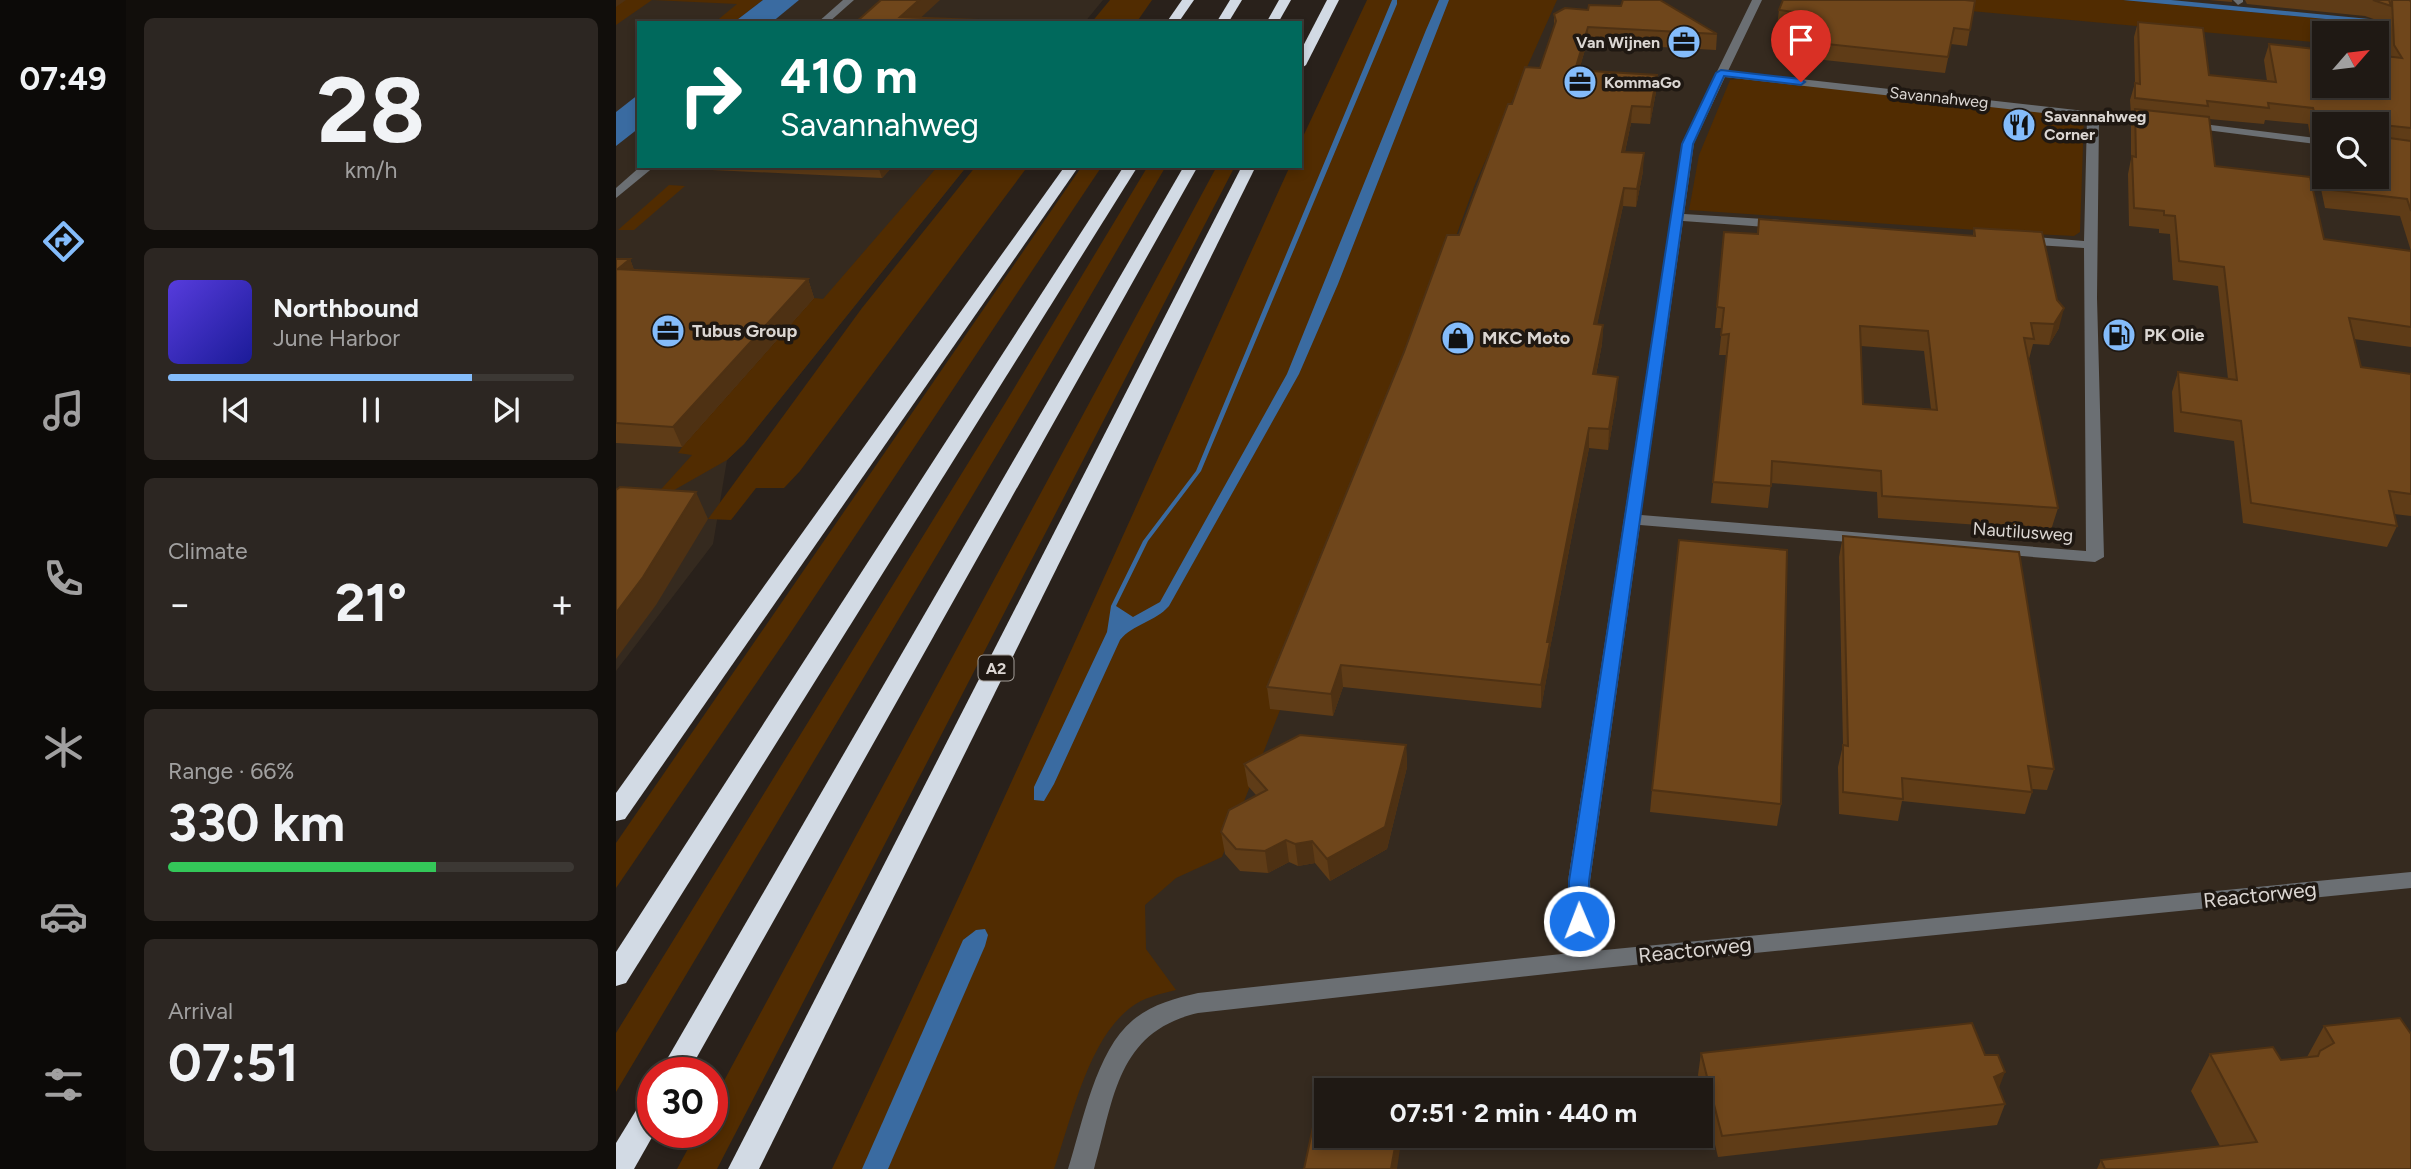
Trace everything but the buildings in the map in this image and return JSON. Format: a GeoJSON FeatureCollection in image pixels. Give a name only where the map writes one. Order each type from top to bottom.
{"type":"FeatureCollection","features":[{"type":"Feature","properties":{"kind":"highway"},"geometry":{"type":"LineString","coordinates":[[1173,21],[1188,0]]}},
{"type":"Feature","properties":{"kind":"highway"},"geometry":{"type":"LineString","coordinates":[[1223,21],[1236,0]]}},
{"type":"Feature","properties":{"kind":"highway"},"geometry":{"type":"LineString","coordinates":[[1273,21],[1285,0]]}},
{"type":"Feature","properties":{"kind":"highway"},"geometry":{"type":"LineString","coordinates":[[1302,61],[1333,0]]}},
{"type":"Feature","properties":{"kind":"highway"},"geometry":{"type":"LineString","coordinates":[[616,812],[1071,168]]}},
{"type":"Feature","properties":{"kind":"highway"},"geometry":{"type":"LineString","coordinates":[[616,975],[1130,168]]}},
{"type":"Feature","properties":{"kind":"highway"},"geometry":{"type":"LineString","coordinates":[[682,1057],[1190,168]]}},
{"type":"Feature","properties":{"kind":"highway","name":"A2"},"geometry":{"type":"LineString","coordinates":[[743,1169],[1248,168]]}},
{"type":"Feature","properties":{"kind":"highway"},"geometry":{"type":"LineString","coordinates":[[617,1169],[637,1135]]}},
{"type":"Feature","properties":{"kind":"street"},"geometry":{"type":"LineString","coordinates":[[824,21],[849,0]]}},
{"type":"Feature","properties":{"kind":"street"},"geometry":{"type":"LineString","coordinates":[[1583,961],[1579,881],[1675,217],[1688,144],[1757,0]]}},
{"type":"Feature","properties":{"kind":"street","name":"Savannahweg"},"geometry":{"type":"LineString","coordinates":[[1721,73],[2312,141]]}},
{"type":"Feature","properties":{"kind":"street","name":"Nautilusweg"},"geometry":{"type":"LineString","coordinates":[[1632,519],[2095,557],[2090,298],[2093,114]]}},
{"type":"Feature","properties":{"kind":"street"},"geometry":{"type":"LineString","coordinates":[[616,194],[647,168]]}},
{"type":"Feature","properties":{"kind":"street"},"geometry":{"type":"LineString","coordinates":[[1675,217],[1800,225]]}},
{"type":"Feature","properties":{"kind":"street"},"geometry":{"type":"LineString","coordinates":[[2008,239],[2091,245]]}},
{"type":"Feature","properties":{"kind":"street","name":"Reactorweg"},"geometry":{"type":"LineString","coordinates":[[1081,1169],[1120,1052],[1142,1026],[1174,1009],[1198,1003],[1583,961],[2411,880]]}},
{"type":"Feature","properties":{"kind":"shaded area"},"geometry":{"type":"Polygon","coordinates":[[[616,0],[1103,0],[1086,21],[637,21],[637,168],[965,168],[744,444],[727,460],[713,544],[616,671],[616,0]]]}},
{"type":"Feature","properties":{"kind":"shaded area"},"geometry":{"type":"Polygon","coordinates":[[[625,0],[652,0],[616,25],[616,6],[625,0]]]}},
{"type":"Feature","properties":{"kind":"shaded area"},"geometry":{"type":"Polygon","coordinates":[[[652,0],[763,0],[736,21],[716,21],[737,4],[652,0]]]}},
{"type":"Feature","properties":{"kind":"shaded area"},"geometry":{"type":"Polygon","coordinates":[[[1110,0],[1152,0],[1137,21],[1093,21],[1110,0]]]}},
{"type":"Feature","properties":{"kind":"shaded area"},"geometry":{"type":"Polygon","coordinates":[[[1367,0],[1557,0],[1475,184],[1324,599],[1222,857],[1176,878],[1145,905],[1146,949],[1176,990],[1135,1004],[1115,1022],[1092,1060],[1074,1105],[1054,1169],[832,1169],[1006,794],[1289,168],[1302,168],[1302,139],[1367,0]]]}},
{"type":"Feature","properties":{"kind":"shaded area"},"geometry":{"type":"Polygon","coordinates":[[[1453,0],[2411,0],[2411,1169],[1020,1169],[1453,0]]]}},
{"type":"Feature","properties":{"kind":"shaded area"},"geometry":{"type":"Polygon","coordinates":[[[1849,0],[2123,0],[2347,21],[2312,21],[2312,42],[1849,0]]]}},
{"type":"Feature","properties":{"kind":"shaded area"},"geometry":{"type":"Polygon","coordinates":[[[2389,25],[2411,27],[2411,51],[2389,49],[2389,25]]]}},
{"type":"Feature","properties":{"kind":"shaded area"},"geometry":{"type":"Polygon","coordinates":[[[1744,79],[2084,116],[2080,232],[2074,236],[2034,234],[1689,210],[1699,155],[1730,80],[1744,79]]]}},
{"type":"Feature","properties":{"kind":"shaded area"},"geometry":{"type":"Polygon","coordinates":[[[936,168],[965,168],[744,444],[727,460],[646,506],[692,455],[678,453],[682,447],[814,298],[823,299],[936,168]]]}},
{"type":"Feature","properties":{"kind":"shaded area"},"geometry":{"type":"Polygon","coordinates":[[[974,168],[1027,168],[800,471],[784,488],[756,488],[731,520],[708,519],[862,308],[974,168]]]}},
{"type":"Feature","properties":{"kind":"shaded area"},"geometry":{"type":"Polygon","coordinates":[[[1081,168],[1101,168],[787,638],[616,888],[616,843],[1081,168]]]}},
{"type":"Feature","properties":{"kind":"shaded area"},"geometry":{"type":"Polygon","coordinates":[[[1147,168],[1165,168],[1026,406],[616,1092],[616,1033],[1004,405],[1147,168]]]}},
{"type":"Feature","properties":{"kind":"shaded area"},"geometry":{"type":"Polygon","coordinates":[[[1216,168],[1234,168],[728,1148],[728,1073],[1216,168]]]}},
{"type":"Feature","properties":{"kind":"shaded area"},"geometry":{"type":"Polygon","coordinates":[[[669,185],[685,186],[634,230],[618,230],[669,185]]]}},
{"type":"Feature","properties":{"kind":"shaded area"},"geometry":{"type":"Polygon","coordinates":[[[688,1148],[728,1148],[717,1169],[677,1169],[688,1148]]]}},
{"type":"Feature","properties":{"kind":"water"},"geometry":{"type":"Polygon","coordinates":[[[763,0],[799,0],[773,21],[736,21],[763,0]]]}},
{"type":"Feature","properties":{"kind":"water"},"geometry":{"type":"Polygon","coordinates":[[[1392,0],[1397,0],[1397,4],[1201,471],[1148,541],[1116,606],[1133,617],[1160,602],[1287,374],[1426,30],[1439,0],[1449,0],[1338,284],[1299,374],[1169,606],[1120,640],[1054,784],[1044,801],[1034,800],[1034,787],[1107,632],[1111,606],[1143,541],[1196,471],[1392,0]]]}},
{"type":"Feature","properties":{"kind":"water"},"geometry":{"type":"Polygon","coordinates":[[[2123,0],[2171,0],[2411,23],[2411,27],[2389,25],[2389,21],[2347,21],[2123,0]]]}},
{"type":"Feature","properties":{"kind":"water"},"geometry":{"type":"Polygon","coordinates":[[[637,96],[637,130],[616,146],[616,112],[637,96]]]}},
{"type":"Feature","properties":{"kind":"water"},"geometry":{"type":"Polygon","coordinates":[[[985,929],[988,935],[985,946],[888,1169],[862,1169],[963,940],[976,930],[985,929]]]}},
{"type":"Feature","properties":{"kind":"place","name":"Van Wijnen"},"geometry":{"type":"Point","coordinates":[1684,42]}},
{"type":"Feature","properties":{"kind":"place","name":"KommaGo"},"geometry":{"type":"Point","coordinates":[1580,82]}},
{"type":"Feature","properties":{"kind":"place","name":"Savannahweg Corner"},"geometry":{"type":"Point","coordinates":[2019,125]}},
{"type":"Feature","properties":{"kind":"place","name":"Tubus Group"},"geometry":{"type":"Point","coordinates":[668,331]}},
{"type":"Feature","properties":{"kind":"place","name":"PK Olie"},"geometry":{"type":"Point","coordinates":[2119,335]}},
{"type":"Feature","properties":{"kind":"place","name":"MKC Moto"},"geometry":{"type":"Point","coordinates":[1458,338]}},
{"type":"Feature","properties":{"kind":"route"},"geometry":{"type":"LineString","coordinates":[[1579,921],[1579,881],[1659,343],[1675,217],[1688,144],[1721,73],[1801,82]]}}]}
